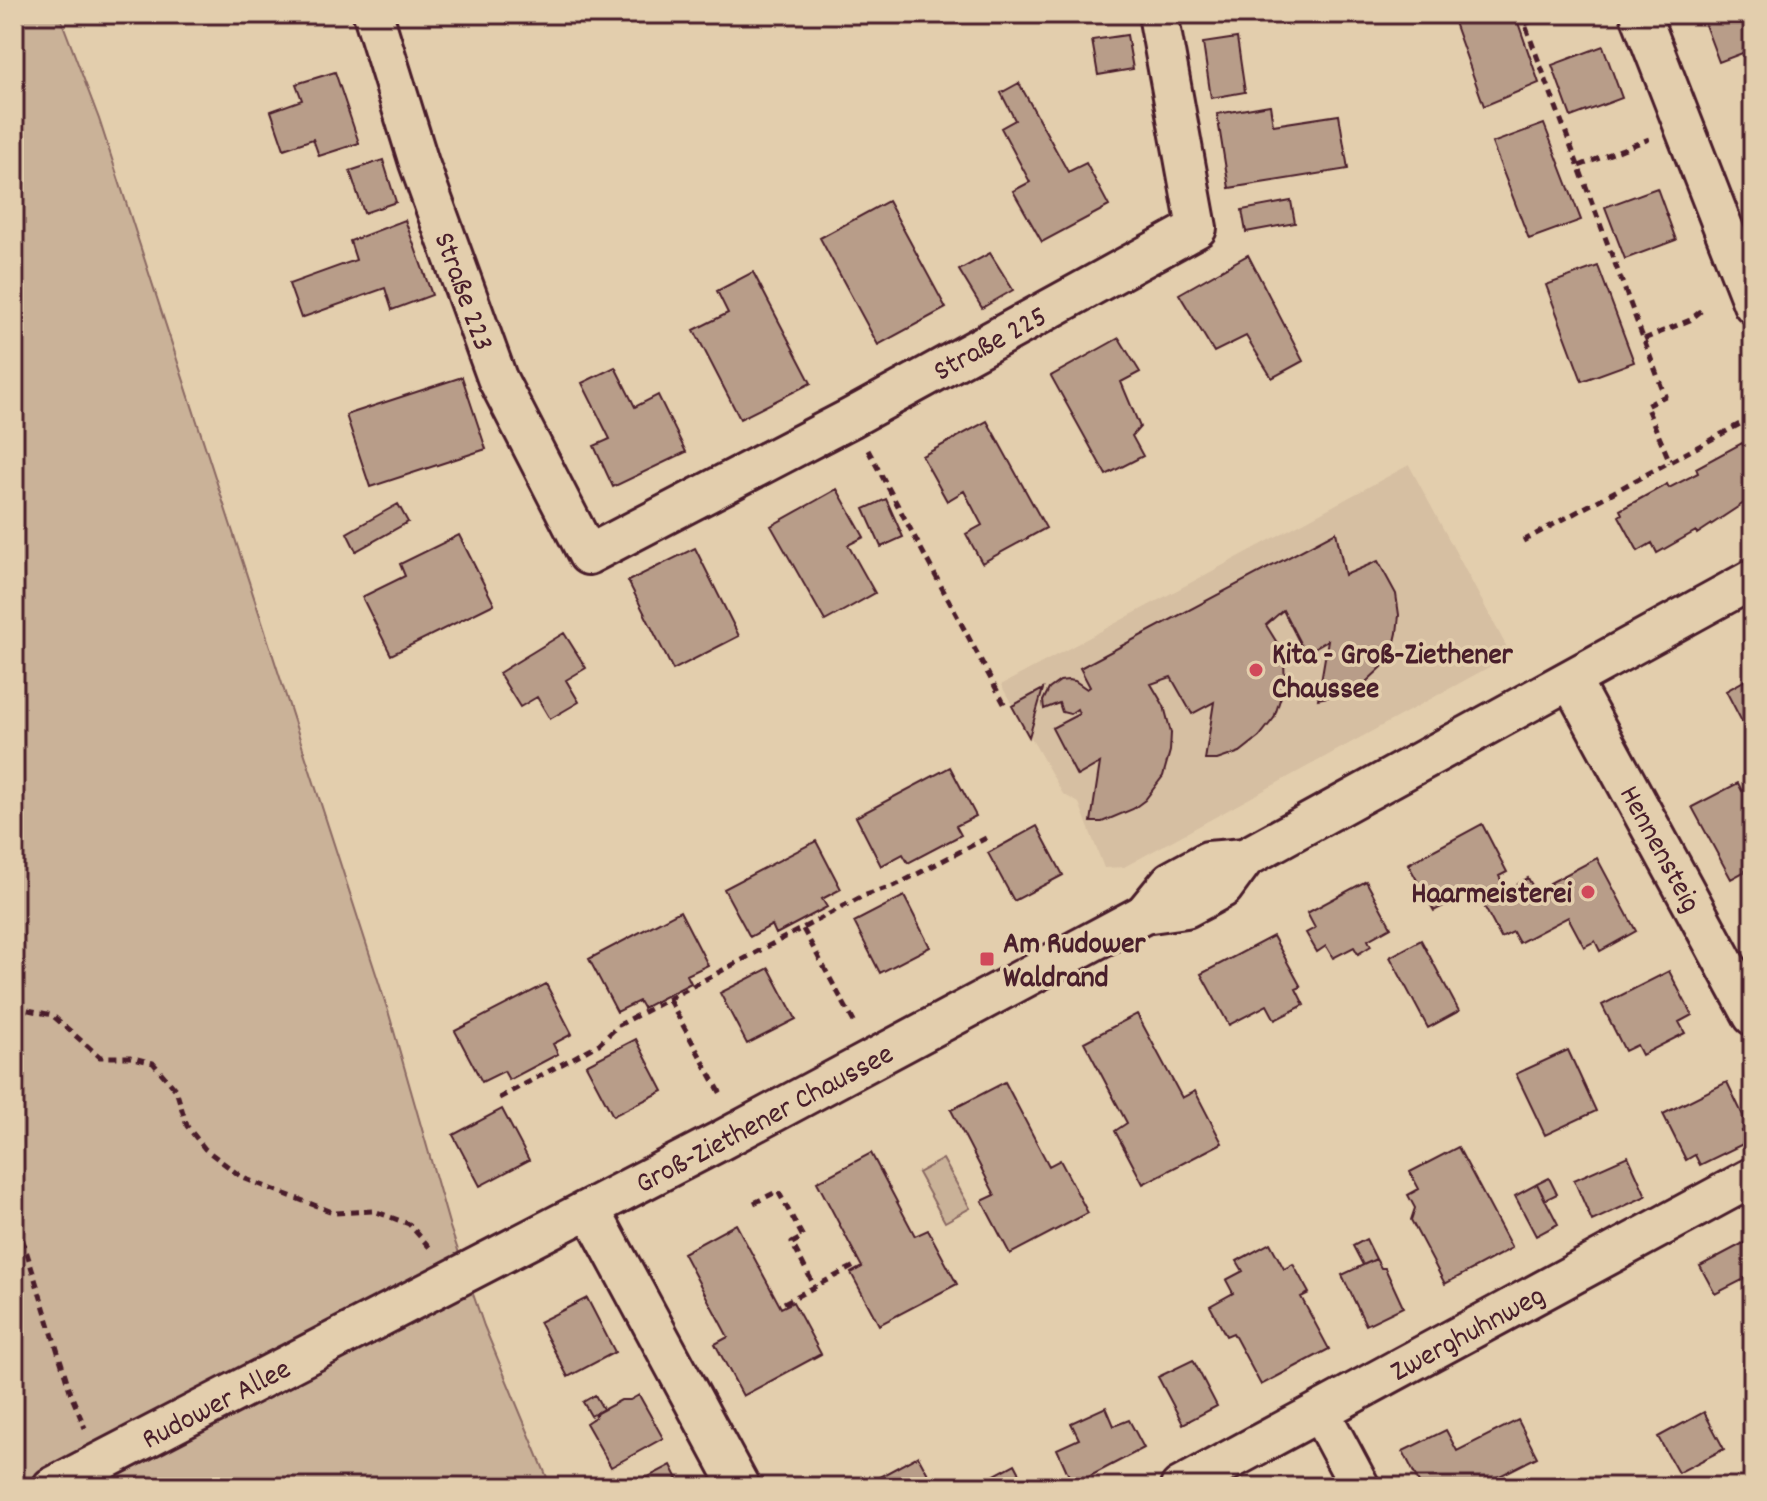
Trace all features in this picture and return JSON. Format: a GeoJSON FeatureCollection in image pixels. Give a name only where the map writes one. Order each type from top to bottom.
{"type":"FeatureCollection","features":[{"type":"Feature","properties":{"kind":"street","name":"Straße 223"},"geometry":{"type":"LineString","coordinates":[[373,14],[419,163],[497,378],[588,555]]}},
{"type":"Feature","properties":{"kind":"street","name":"Straße 225"},"geometry":{"type":"LineString","coordinates":[[588,555],[851,418],[1197,228],[1158,14]]}},
{"type":"Feature","properties":{"kind":"street"},"geometry":{"type":"LineString","coordinates":[[1640,14],[1753,304]]}},
{"type":"Feature","properties":{"kind":"street","name":"Groß-Ziethener Chaussee"},"geometry":{"type":"LineString","coordinates":[[380,1318],[1144,914],[1186,908],[1214,893],[1223,888],[1245,858],[1753,579]]}},
{"type":"Feature","properties":{"kind":"street","name":"Hennensteig"},"geometry":{"type":"LineString","coordinates":[[1571,681],[1753,1016]]}},
{"type":"Feature","properties":{"kind":"street","name":"Zwerghuhnweg"},"geometry":{"type":"LineString","coordinates":[[1180,1487],[1753,1177]]}},
{"type":"Feature","properties":{"kind":"street"},"geometry":{"type":"LineString","coordinates":[[590,1209],[740,1487]]}},
{"type":"Feature","properties":{"kind":"street","name":"Rudower Allee"},"geometry":{"type":"LineString","coordinates":[[52,1487],[380,1318]]}},
{"type":"Feature","properties":{"kind":"street"},"geometry":{"type":"LineString","coordinates":[[1320,1412],[1360,1487]]}},
{"type":"Feature","properties":{"kind":"path"},"geometry":{"type":"LineString","coordinates":[[1521,14],[1665,396],[1646,406],[1670,462]]}},
{"type":"Feature","properties":{"kind":"path"},"geometry":{"type":"LineString","coordinates":[[1525,24],[1550,14]]}},
{"type":"Feature","properties":{"kind":"path"},"geometry":{"type":"LineString","coordinates":[[1569,14],[1577,21]]}},
{"type":"Feature","properties":{"kind":"path"},"geometry":{"type":"LineString","coordinates":[[1579,166],[1657,136]]}},
{"type":"Feature","properties":{"kind":"path"},"geometry":{"type":"LineString","coordinates":[[1644,339],[1690,320],[1701,311]]}},
{"type":"Feature","properties":{"kind":"path"},"geometry":{"type":"LineString","coordinates":[[1523,541],[1753,417]]}},
{"type":"Feature","properties":{"kind":"path"},"geometry":{"type":"LineString","coordinates":[[851,418],[1007,709]]}},
{"type":"Feature","properties":{"kind":"path"},"geometry":{"type":"LineString","coordinates":[[499,1098],[599,1044],[619,1025],[863,896],[898,884],[986,838]]}},
{"type":"Feature","properties":{"kind":"path"},"geometry":{"type":"LineString","coordinates":[[803,929],[854,1022]]}},
{"type":"Feature","properties":{"kind":"path"},"geometry":{"type":"LineString","coordinates":[[669,1000],[721,1094]]}},
{"type":"Feature","properties":{"kind":"path"},"geometry":{"type":"LineString","coordinates":[[14,1007],[52,1015],[100,1057],[130,1057],[153,1063],[176,1090],[187,1126],[205,1149],[243,1178],[335,1213],[374,1211],[409,1224],[431,1249]]}},
{"type":"Feature","properties":{"kind":"path"},"geometry":{"type":"LineString","coordinates":[[754,1203],[778,1191],[803,1237],[792,1243],[815,1287]]}},
{"type":"Feature","properties":{"kind":"path"},"geometry":{"type":"LineString","coordinates":[[14,1212],[83,1423]]}},
{"type":"Feature","properties":{"kind":"path"},"geometry":{"type":"LineString","coordinates":[[784,1303],[856,1265]]}},
{"type":"Feature","properties":{"kind":"shaded area"},"geometry":{"type":"Polygon","coordinates":[[[14,14],[59,14],[99,119],[389,1014],[450,1227],[484,1326],[551,1487],[18,1487],[14,1471],[14,14]]]}},
{"type":"Feature","properties":{"kind":"shaded area","name":"Kita - Groß-Ziethener Chaussee"},"geometry":{"type":"Polygon","coordinates":[[[1409,465],[1511,655],[1124,867],[1104,868],[1079,803],[1063,794],[1001,685],[1409,465]]]}},
{"type":"Feature","properties":{"kind":"shaded area"},"geometry":{"type":"Polygon","coordinates":[[[943,1159],[970,1208],[945,1222],[918,1173],[943,1159]]]}},
{"type":"Feature","properties":{"kind":"building"},"geometry":{"type":"Polygon","coordinates":[[[1451,14],[1515,14],[1539,83],[1484,106],[1451,14]]]}},
{"type":"Feature","properties":{"kind":"building"},"geometry":{"type":"Polygon","coordinates":[[[1701,14],[1753,14],[1753,49],[1719,62],[1701,14]]]}},
{"type":"Feature","properties":{"kind":"building"},"geometry":{"type":"Polygon","coordinates":[[[1127,35],[1133,69],[1098,75],[1092,40],[1127,35]]]}},
{"type":"Feature","properties":{"kind":"building"},"geometry":{"type":"Polygon","coordinates":[[[1237,38],[1245,92],[1211,98],[1203,43],[1237,38]]]}},
{"type":"Feature","properties":{"kind":"building"},"geometry":{"type":"Polygon","coordinates":[[[1603,46],[1622,98],[1571,117],[1552,65],[1603,46]]]}},
{"type":"Feature","properties":{"kind":"building"},"geometry":{"type":"Polygon","coordinates":[[[335,72],[359,143],[319,156],[313,139],[284,149],[271,111],[302,100],[296,84],[335,72]]]}},
{"type":"Feature","properties":{"kind":"building"},"geometry":{"type":"Polygon","coordinates":[[[1019,83],[1068,172],[1086,163],[1109,206],[1042,242],[1013,191],[1030,182],[1001,128],[1015,120],[1001,93],[1019,83]]]}},
{"type":"Feature","properties":{"kind":"building"},"geometry":{"type":"Polygon","coordinates":[[[1270,105],[1273,125],[1339,115],[1348,169],[1229,188],[1217,114],[1270,105]]]}},
{"type":"Feature","properties":{"kind":"building"},"geometry":{"type":"Polygon","coordinates":[[[1544,124],[1581,220],[1529,239],[1492,143],[1544,124]]]}},
{"type":"Feature","properties":{"kind":"building"},"geometry":{"type":"Polygon","coordinates":[[[383,160],[396,202],[364,213],[350,171],[383,160]]]}},
{"type":"Feature","properties":{"kind":"building"},"geometry":{"type":"Polygon","coordinates":[[[1657,188],[1676,240],[1625,259],[1605,207],[1657,188]]]}},
{"type":"Feature","properties":{"kind":"building"},"geometry":{"type":"Polygon","coordinates":[[[888,201],[946,308],[878,345],[820,238],[888,201]]]}},
{"type":"Feature","properties":{"kind":"building"},"geometry":{"type":"Polygon","coordinates":[[[1291,201],[1295,223],[1246,232],[1242,210],[1291,201]]]}},
{"type":"Feature","properties":{"kind":"building"},"geometry":{"type":"Polygon","coordinates":[[[405,220],[432,295],[392,310],[385,288],[301,318],[289,284],[356,260],[350,241],[405,220]]]}},
{"type":"Feature","properties":{"kind":"building"},"geometry":{"type":"Polygon","coordinates":[[[990,253],[1013,290],[982,308],[959,270],[990,253]]]}},
{"type":"Feature","properties":{"kind":"building"},"geometry":{"type":"Polygon","coordinates":[[[1248,255],[1303,361],[1272,378],[1246,336],[1214,352],[1179,294],[1248,255]]]}},
{"type":"Feature","properties":{"kind":"building"},"geometry":{"type":"Polygon","coordinates":[[[1598,266],[1634,362],[1582,381],[1546,285],[1598,266]]]}},
{"type":"Feature","properties":{"kind":"building"},"geometry":{"type":"Polygon","coordinates":[[[753,272],[811,383],[740,419],[694,330],[728,313],[717,291],[753,272]]]}},
{"type":"Feature","properties":{"kind":"building"},"geometry":{"type":"Polygon","coordinates":[[[1119,338],[1140,372],[1121,382],[1140,427],[1132,436],[1143,456],[1106,475],[1051,376],[1119,338]]]}},
{"type":"Feature","properties":{"kind":"building"},"geometry":{"type":"Polygon","coordinates":[[[615,367],[635,407],[658,395],[686,452],[613,487],[594,446],[610,439],[582,383],[615,367]]]}},
{"type":"Feature","properties":{"kind":"building"},"geometry":{"type":"Polygon","coordinates":[[[462,377],[486,449],[370,487],[346,415],[462,377]]]}},
{"type":"Feature","properties":{"kind":"building"},"geometry":{"type":"Polygon","coordinates":[[[987,421],[1046,528],[982,563],[966,534],[982,525],[964,491],[947,501],[922,456],[987,421]]]}},
{"type":"Feature","properties":{"kind":"building"},"geometry":{"type":"Polygon","coordinates":[[[1742,443],[1753,456],[1753,497],[1697,534],[1696,531],[1657,553],[1652,543],[1638,551],[1619,516],[1622,514],[1620,510],[1667,484],[1669,488],[1698,473],[1696,468],[1742,443]]]}},
{"type":"Feature","properties":{"kind":"building"},"geometry":{"type":"Polygon","coordinates":[[[837,489],[864,537],[848,545],[875,593],[825,621],[771,526],[837,489]]]}},
{"type":"Feature","properties":{"kind":"building"},"geometry":{"type":"Polygon","coordinates":[[[886,499],[903,537],[881,547],[864,509],[886,499]]]}},
{"type":"Feature","properties":{"kind":"building"},"geometry":{"type":"Polygon","coordinates":[[[398,504],[408,522],[356,551],[347,533],[398,504]]]}},
{"type":"Feature","properties":{"kind":"building"},"geometry":{"type":"Polygon","coordinates":[[[1336,532],[1345,575],[1378,561],[1396,594],[1399,615],[1397,633],[1394,646],[1382,667],[1351,692],[1318,699],[1328,640],[1305,653],[1283,610],[1266,625],[1279,646],[1284,662],[1285,684],[1274,718],[1259,737],[1240,752],[1217,760],[1205,760],[1214,702],[1192,714],[1171,677],[1151,684],[1164,706],[1171,733],[1163,776],[1145,800],[1133,809],[1102,822],[1091,822],[1100,763],[1077,776],[1052,728],[1079,714],[1077,709],[1070,714],[1062,712],[1059,703],[1044,709],[1043,701],[1049,689],[1060,681],[1068,680],[1087,689],[1090,687],[1080,668],[1336,532]]]}},
{"type":"Feature","properties":{"kind":"building"},"geometry":{"type":"Polygon","coordinates":[[[459,535],[494,604],[391,655],[362,597],[405,576],[400,564],[459,535]]]}},
{"type":"Feature","properties":{"kind":"building"},"geometry":{"type":"Polygon","coordinates":[[[695,548],[739,636],[673,670],[628,581],[695,548]]]}},
{"type":"Feature","properties":{"kind":"building"},"geometry":{"type":"Polygon","coordinates":[[[564,633],[586,668],[566,680],[579,702],[550,719],[537,697],[520,707],[499,673],[564,633]]]}},
{"type":"Feature","properties":{"kind":"building"},"geometry":{"type":"Polygon","coordinates":[[[1753,676],[1753,738],[1751,739],[1726,691],[1753,676]]]}},
{"type":"Feature","properties":{"kind":"building"},"geometry":{"type":"Polygon","coordinates":[[[1043,689],[1029,737],[1012,706],[1043,689]]]}},
{"type":"Feature","properties":{"kind":"building"},"geometry":{"type":"Polygon","coordinates":[[[950,767],[976,816],[956,826],[961,835],[908,863],[903,854],[881,866],[856,817],[950,767]]]}},
{"type":"Feature","properties":{"kind":"building"},"geometry":{"type":"Polygon","coordinates":[[[1738,783],[1742,791],[1753,785],[1753,867],[1731,879],[1692,807],[1738,783]]]}},
{"type":"Feature","properties":{"kind":"building"},"geometry":{"type":"Polygon","coordinates":[[[1482,824],[1507,872],[1499,876],[1506,891],[1528,878],[1540,900],[1555,892],[1550,883],[1597,858],[1636,931],[1600,951],[1595,941],[1584,947],[1568,917],[1519,943],[1513,932],[1501,938],[1475,889],[1434,911],[1408,864],[1482,824]]]}},
{"type":"Feature","properties":{"kind":"building"},"geometry":{"type":"Polygon","coordinates":[[[1037,826],[1063,875],[1014,901],[988,853],[1037,826]]]}},
{"type":"Feature","properties":{"kind":"building"},"geometry":{"type":"Polygon","coordinates":[[[816,841],[841,889],[822,899],[827,907],[776,934],[772,925],[750,937],[724,889],[816,841]]]}},
{"type":"Feature","properties":{"kind":"building"},"geometry":{"type":"Polygon","coordinates":[[[1366,881],[1391,927],[1368,940],[1371,946],[1358,954],[1354,947],[1333,958],[1326,946],[1317,952],[1306,933],[1315,928],[1307,913],[1366,881]]]}},
{"type":"Feature","properties":{"kind":"building"},"geometry":{"type":"Polygon","coordinates":[[[904,896],[930,947],[880,973],[854,922],[904,896]]]}},
{"type":"Feature","properties":{"kind":"building"},"geometry":{"type":"Polygon","coordinates":[[[680,911],[708,965],[687,975],[691,983],[643,1008],[639,1001],[617,1012],[589,959],[680,911]]]}},
{"type":"Feature","properties":{"kind":"building"},"geometry":{"type":"Polygon","coordinates":[[[1273,936],[1301,987],[1296,989],[1304,1005],[1275,1020],[1267,1005],[1229,1025],[1201,974],[1273,936]]]}},
{"type":"Feature","properties":{"kind":"building"},"geometry":{"type":"Polygon","coordinates":[[[1421,940],[1459,1011],[1428,1028],[1390,957],[1421,940]]]}},
{"type":"Feature","properties":{"kind":"building"},"geometry":{"type":"Polygon","coordinates":[[[769,968],[796,1019],[747,1044],[720,993],[769,968]]]}},
{"type":"Feature","properties":{"kind":"building"},"geometry":{"type":"Polygon","coordinates":[[[1669,971],[1692,1015],[1679,1022],[1685,1033],[1642,1055],[1637,1045],[1625,1051],[1602,1005],[1669,971]]]}},
{"type":"Feature","properties":{"kind":"building"},"geometry":{"type":"Polygon","coordinates":[[[546,984],[572,1034],[553,1044],[558,1054],[509,1080],[504,1071],[482,1082],[455,1031],[546,984]]]}},
{"type":"Feature","properties":{"kind":"building"},"geometry":{"type":"Polygon","coordinates":[[[1137,1014],[1182,1098],[1195,1091],[1222,1143],[1143,1184],[1115,1131],[1127,1123],[1084,1042],[1137,1014]]]}},
{"type":"Feature","properties":{"kind":"building"},"geometry":{"type":"Polygon","coordinates":[[[636,1039],[663,1091],[613,1116],[586,1065],[636,1039]]]}},
{"type":"Feature","properties":{"kind":"building"},"geometry":{"type":"Polygon","coordinates":[[[1568,1050],[1596,1111],[1545,1135],[1516,1074],[1568,1050]]]}},
{"type":"Feature","properties":{"kind":"building"},"geometry":{"type":"Polygon","coordinates":[[[1005,1082],[1049,1166],[1060,1160],[1088,1213],[1010,1254],[982,1201],[995,1195],[951,1110],[1005,1082]]]}},
{"type":"Feature","properties":{"kind":"building"},"geometry":{"type":"Polygon","coordinates":[[[1727,1082],[1749,1128],[1742,1131],[1747,1142],[1700,1165],[1695,1155],[1686,1160],[1663,1114],[1727,1082]]]}},
{"type":"Feature","properties":{"kind":"building"},"geometry":{"type":"Polygon","coordinates":[[[502,1109],[529,1160],[480,1186],[453,1135],[502,1109]]]}},
{"type":"Feature","properties":{"kind":"building"},"geometry":{"type":"Polygon","coordinates":[[[1458,1147],[1512,1248],[1445,1284],[1411,1220],[1415,1208],[1408,1195],[1419,1189],[1410,1172],[1458,1147]]]}},
{"type":"Feature","properties":{"kind":"building"},"geometry":{"type":"Polygon","coordinates":[[[871,1153],[915,1236],[928,1230],[957,1284],[879,1325],[851,1273],[862,1267],[817,1182],[871,1153]]]}},
{"type":"Feature","properties":{"kind":"building"},"geometry":{"type":"Polygon","coordinates":[[[1628,1156],[1646,1196],[1592,1221],[1574,1180],[1628,1156]]]}},
{"type":"Feature","properties":{"kind":"building"},"geometry":{"type":"Polygon","coordinates":[[[1549,1178],[1557,1194],[1545,1200],[1537,1184],[1549,1178]]]}},
{"type":"Feature","properties":{"kind":"building"},"geometry":{"type":"Polygon","coordinates":[[[1537,1184],[1558,1224],[1536,1236],[1515,1196],[1537,1184]]]}},
{"type":"Feature","properties":{"kind":"building"},"geometry":{"type":"Polygon","coordinates":[[[736,1224],[781,1308],[793,1302],[821,1354],[743,1396],[715,1344],[728,1337],[683,1253],[736,1224]]]}},
{"type":"Feature","properties":{"kind":"building"},"geometry":{"type":"Polygon","coordinates":[[[1753,1238],[1753,1281],[1750,1276],[1715,1294],[1700,1266],[1753,1238]]]}},
{"type":"Feature","properties":{"kind":"building"},"geometry":{"type":"Polygon","coordinates":[[[1366,1239],[1376,1259],[1363,1265],[1353,1246],[1366,1239]]]}},
{"type":"Feature","properties":{"kind":"building"},"geometry":{"type":"Polygon","coordinates":[[[1270,1243],[1284,1269],[1293,1264],[1309,1293],[1301,1297],[1329,1349],[1261,1385],[1233,1333],[1226,1336],[1210,1306],[1233,1293],[1226,1280],[1243,1271],[1237,1261],[1270,1243]]]}},
{"type":"Feature","properties":{"kind":"building"},"geometry":{"type":"Polygon","coordinates":[[[1376,1259],[1381,1268],[1385,1268],[1403,1307],[1366,1325],[1342,1275],[1376,1259]]]}},
{"type":"Feature","properties":{"kind":"building"},"geometry":{"type":"Polygon","coordinates":[[[587,1298],[615,1352],[568,1377],[539,1322],[587,1298]]]}},
{"type":"Feature","properties":{"kind":"building"},"geometry":{"type":"Polygon","coordinates":[[[1193,1360],[1217,1406],[1183,1424],[1158,1377],[1193,1360]]]}},
{"type":"Feature","properties":{"kind":"building"},"geometry":{"type":"Polygon","coordinates":[[[595,1395],[603,1409],[591,1416],[583,1402],[595,1395]]]}},
{"type":"Feature","properties":{"kind":"building"},"geometry":{"type":"Polygon","coordinates":[[[639,1395],[663,1438],[611,1467],[586,1423],[621,1400],[630,1400],[639,1395]]]}},
{"type":"Feature","properties":{"kind":"building"},"geometry":{"type":"Polygon","coordinates":[[[1106,1407],[1114,1426],[1129,1420],[1144,1448],[1073,1485],[1057,1449],[1079,1439],[1071,1423],[1106,1407]]]}},
{"type":"Feature","properties":{"kind":"building"},"geometry":{"type":"Polygon","coordinates":[[[1704,1412],[1724,1449],[1678,1473],[1658,1437],[1704,1412]]]}},
{"type":"Feature","properties":{"kind":"building"},"geometry":{"type":"Polygon","coordinates":[[[1518,1420],[1537,1457],[1478,1487],[1421,1487],[1403,1451],[1446,1430],[1457,1451],[1518,1420]]]}},
{"type":"Feature","properties":{"kind":"building"},"geometry":{"type":"Polygon","coordinates":[[[918,1456],[935,1487],[861,1487],[918,1456]]]}},
{"type":"Feature","properties":{"kind":"building"},"geometry":{"type":"Polygon","coordinates":[[[1015,1464],[1027,1487],[974,1487],[974,1486],[1015,1464]]]}},
{"type":"Feature","properties":{"kind":"building"},"geometry":{"type":"Polygon","coordinates":[[[671,1465],[678,1479],[662,1487],[634,1487],[633,1485],[671,1465]]]}},
{"type":"Feature","properties":{"kind":"place","name":"Kita - Groß-Ziethener Chaussee"},"geometry":{"type":"Point","coordinates":[1256,670]}},
{"type":"Feature","properties":{"kind":"place","name":"Haarmeisterei"},"geometry":{"type":"Point","coordinates":[1588,892]}},
{"type":"Feature","properties":{"kind":"place","name":"Am Rudower Waldrand"},"geometry":{"type":"Point","coordinates":[987,959]}}]}
